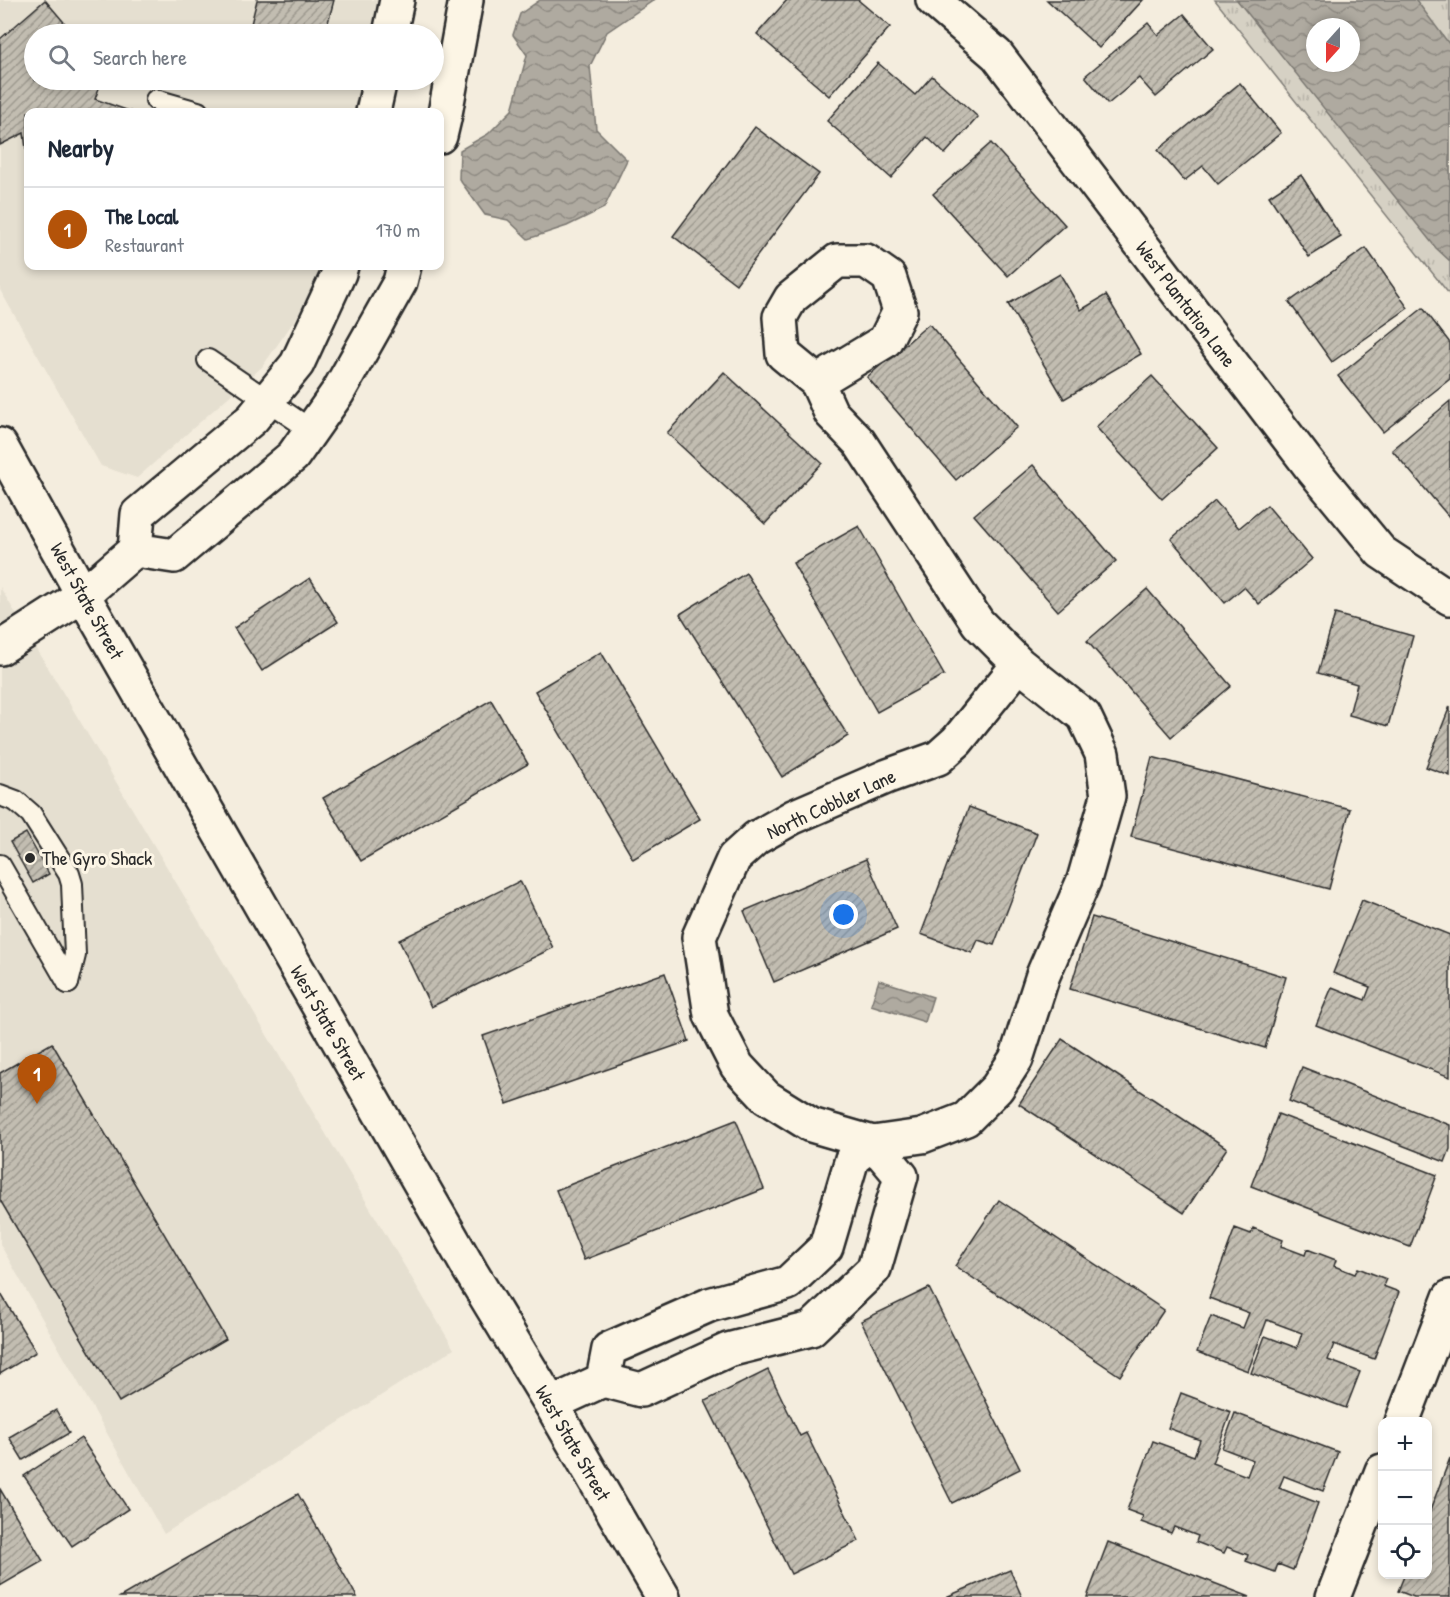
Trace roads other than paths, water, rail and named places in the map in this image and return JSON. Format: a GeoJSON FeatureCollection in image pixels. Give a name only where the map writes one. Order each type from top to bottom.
{"type":"FeatureCollection","features":[{"type":"Feature","properties":{"kind":"street"},"geometry":{"type":"LineString","coordinates":[[392,24],[397,0]]}},
{"type":"Feature","properties":{"kind":"street"},"geometry":{"type":"LineString","coordinates":[[444,119],[466,0]]}},
{"type":"Feature","properties":{"kind":"street","name":"West Plantation Lane"},"geometry":{"type":"LineString","coordinates":[[933,0],[997,55],[1310,466],[1381,552],[1450,598]]}},
{"type":"Feature","properties":{"kind":"street"},"geometry":{"type":"LineString","coordinates":[[374,108],[378,90]]}},
{"type":"Feature","properties":{"kind":"street"},"geometry":{"type":"LineString","coordinates":[[0,648],[83,595],[135,550],[138,514],[252,419],[297,364],[340,270]]}},
{"type":"Feature","properties":{"kind":"street"},"geometry":{"type":"LineString","coordinates":[[135,550],[174,556],[292,456],[338,392],[400,282],[403,270]]}},
{"type":"Feature","properties":{"kind":"street","name":"North Cobbler Lane"},"geometry":{"type":"LineString","coordinates":[[817,382],[831,413],[859,442],[978,623],[1019,663],[1084,716],[1102,754],[1108,796],[1084,880],[1043,975],[1017,1059],[997,1088],[966,1119],[922,1136],[873,1143],[811,1125],[766,1097],[737,1066],[711,1015],[699,937],[734,858],[756,838],[793,817],[888,776],[938,758],[957,741],[1019,663]]}},
{"type":"Feature","properties":{"kind":"street","name":"West State Street"},"geometry":{"type":"LineString","coordinates":[[0,446],[459,1251],[663,1597]]}},
{"type":"Feature","properties":{"kind":"street"},"geometry":{"type":"LineString","coordinates":[[550,1404],[603,1380],[641,1390],[728,1350],[811,1329],[874,1269],[901,1176],[873,1143],[852,1160],[826,1247],[788,1284],[709,1305],[609,1349],[603,1380]]}},
{"type":"Feature","properties":{"kind":"street"},"geometry":{"type":"LineString","coordinates":[[1404,1417],[1450,1297]]}},
{"type":"Feature","properties":{"kind":"street"},"geometry":{"type":"LineString","coordinates":[[1333,1597],[1378,1484]]}},
{"type":"Feature","properties":{"kind":"lane"},"geometry":{"type":"LineString","coordinates":[[156,99],[185,108]]}},
{"type":"Feature","properties":{"kind":"lane"},"geometry":{"type":"LineString","coordinates":[[208,360],[311,430]]}},
{"type":"Feature","properties":{"kind":"lane"},"geometry":{"type":"LineString","coordinates":[[0,795],[16,801],[31,814],[69,874],[72,884],[75,955],[68,983],[0,865]]}},
{"type":"Feature","properties":{"kind":"water"},"geometry":{"type":"Polygon","coordinates":[[[540,0],[654,0],[607,32],[590,66],[596,129],[627,160],[604,208],[567,226],[528,239],[508,220],[485,215],[459,179],[460,150],[488,134],[512,110],[527,55],[513,35],[520,14],[540,0]]]}},
{"type":"Feature","properties":{"kind":"water"},"geometry":{"type":"Polygon","coordinates":[[[1237,0],[1416,0],[1450,45],[1450,261],[1436,248],[1237,0]]]}},
{"type":"Feature","properties":{"kind":"water"},"geometry":{"type":"Polygon","coordinates":[[[879,980],[933,997],[925,1022],[871,1005],[879,980]]]}},
{"type":"Feature","properties":{"kind":"place","name":"The Gyro Shack"},"geometry":{"type":"Point","coordinates":[30,858]}},
{"type":"Feature","properties":{"kind":"place","name":"The Local"},"geometry":{"type":"Point","coordinates":[37,1104]}}]}
